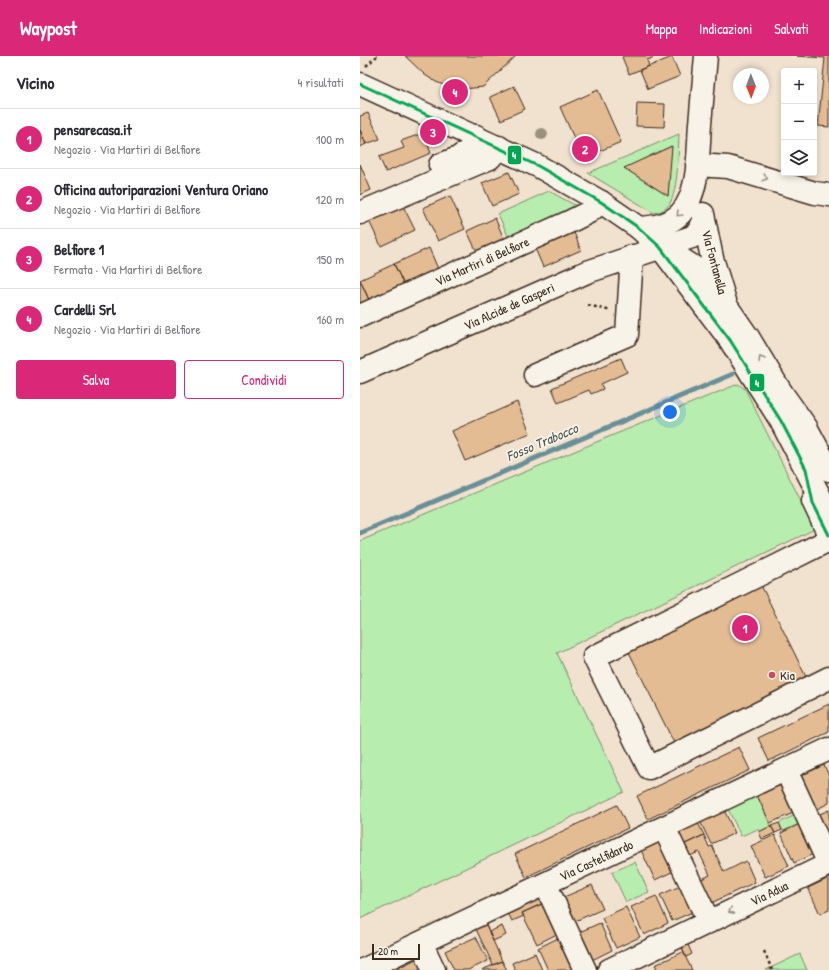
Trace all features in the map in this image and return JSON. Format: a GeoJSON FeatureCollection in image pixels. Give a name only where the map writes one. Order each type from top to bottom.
{"type":"FeatureCollection","features":[{"type":"Feature","properties":{"kind":"main road"},"geometry":{"type":"LineString","coordinates":[[639,228],[653,227],[670,221],[681,213],[687,204],[693,188],[697,165],[706,56]]}},
{"type":"Feature","properties":{"kind":"main road"},"geometry":{"type":"LineString","coordinates":[[363,75],[476,136],[538,166],[601,202],[639,228],[660,247],[730,340],[781,421],[829,514]]}},
{"type":"Feature","properties":{"kind":"main road"},"geometry":{"type":"LineString","coordinates":[[398,197],[393,184],[458,158],[470,149],[476,136]]}},
{"type":"Feature","properties":{"kind":"main road"},"geometry":{"type":"LineString","coordinates":[[360,213],[490,158],[499,147]]}},
{"type":"Feature","properties":{"kind":"main road"},"geometry":{"type":"LineString","coordinates":[[697,165],[728,167],[815,193],[829,195]]}},
{"type":"Feature","properties":{"kind":"main road","name":"Via Fontanella"},"geometry":{"type":"LineString","coordinates":[[697,165],[704,221],[716,273],[726,304]]}},
{"type":"Feature","properties":{"kind":"main road","name":"Via Martiri di Belfiore"},"geometry":{"type":"LineString","coordinates":[[360,316],[569,222],[589,212],[601,202]]}},
{"type":"Feature","properties":{"kind":"main road","name":"Via Fontanella"},"geometry":{"type":"LineString","coordinates":[[660,247],[692,237],[699,231],[704,221]]}},
{"type":"Feature","properties":{"kind":"main road"},"geometry":{"type":"LineString","coordinates":[[660,247],[678,256],[695,268],[710,282],[726,304],[781,392],[806,427],[829,470]]}},
{"type":"Feature","properties":{"kind":"main road","name":"Via Alcide de Gasperi"},"geometry":{"type":"LineString","coordinates":[[360,372],[580,274],[660,247]]}},
{"type":"Feature","properties":{"kind":"main road"},"geometry":{"type":"LineString","coordinates":[[536,375],[627,335],[632,256]]}},
{"type":"Feature","properties":{"kind":"main road"},"geometry":{"type":"LineString","coordinates":[[781,392],[829,491]]}},
{"type":"Feature","properties":{"kind":"main road"},"geometry":{"type":"LineString","coordinates":[[806,469],[813,503],[829,535]]}},
{"type":"Feature","properties":{"kind":"main road"},"geometry":{"type":"LineString","coordinates":[[829,540],[594,657],[650,768],[829,678]]}},
{"type":"Feature","properties":{"kind":"main road","name":"Via Castelfidardo"},"geometry":{"type":"LineString","coordinates":[[363,970],[829,749]]}},
{"type":"Feature","properties":{"kind":"main road","name":"Via Adua"},"geometry":{"type":"LineString","coordinates":[[609,970],[829,864],[791,780]]}},
{"type":"Feature","properties":{"kind":"main road"},"geometry":{"type":"LineString","coordinates":[[669,838],[709,922]]}},
{"type":"Feature","properties":{"kind":"main road"},"geometry":{"type":"LineString","coordinates":[[550,894],[585,970]]}},
{"type":"Feature","properties":{"kind":"path"},"geometry":{"type":"LineString","coordinates":[[363,75],[377,56]]}},
{"type":"Feature","properties":{"kind":"path"},"geometry":{"type":"LineString","coordinates":[[764,951],[772,970]]}},
{"type":"Feature","properties":{"kind":"green space"},"geometry":{"type":"Polygon","coordinates":[[[679,134],[676,184],[670,203],[662,211],[654,213],[588,173],[679,134]],[[671,146],[624,168],[668,196],[671,146]]]}},
{"type":"Feature","properties":{"kind":"green space"},"geometry":{"type":"Polygon","coordinates":[[[549,191],[578,207],[509,238],[498,214],[549,191]]]}},
{"type":"Feature","properties":{"kind":"green space"},"geometry":{"type":"Polygon","coordinates":[[[738,384],[745,389],[815,529],[557,653],[624,792],[360,919],[360,541],[738,384]]]}},
{"type":"Feature","properties":{"kind":"green space"},"geometry":{"type":"Polygon","coordinates":[[[754,789],[771,826],[759,832],[758,829],[741,836],[725,803],[754,789]]]}},
{"type":"Feature","properties":{"kind":"green space"},"geometry":{"type":"Polygon","coordinates":[[[799,813],[804,822],[783,831],[779,823],[799,813]]]}},
{"type":"Feature","properties":{"kind":"green space"},"geometry":{"type":"Polygon","coordinates":[[[635,862],[649,892],[626,902],[612,872],[635,862]]]}},
{"type":"Feature","properties":{"kind":"green space"},"geometry":{"type":"Polygon","coordinates":[[[800,954],[807,970],[766,970],[800,954]]]}},
{"type":"Feature","properties":{"kind":"building"},"geometry":{"type":"Polygon","coordinates":[[[405,56],[516,56],[483,87],[463,89],[449,87],[436,82],[425,75],[405,56]]]}},
{"type":"Feature","properties":{"kind":"building"},"geometry":{"type":"Polygon","coordinates":[[[653,56],[653,58],[647,60],[649,66],[629,74],[622,57],[653,56]]]}},
{"type":"Feature","properties":{"kind":"building"},"geometry":{"type":"Polygon","coordinates":[[[797,56],[829,56],[829,127],[818,126],[825,58],[797,56]]]}},
{"type":"Feature","properties":{"kind":"building"},"geometry":{"type":"Polygon","coordinates":[[[672,57],[680,76],[648,89],[640,70],[672,57]]]}},
{"type":"Feature","properties":{"kind":"building"},"geometry":{"type":"Polygon","coordinates":[[[514,86],[525,109],[501,120],[490,97],[514,86]]]}},
{"type":"Feature","properties":{"kind":"building"},"geometry":{"type":"Polygon","coordinates":[[[598,90],[621,142],[583,158],[560,107],[598,90]]]}},
{"type":"Feature","properties":{"kind":"building"},"geometry":{"type":"Polygon","coordinates":[[[637,103],[665,104],[664,127],[636,126],[637,103]]]}},
{"type":"Feature","properties":{"kind":"building"},"geometry":{"type":"Polygon","coordinates":[[[368,113],[380,139],[366,144],[360,130],[360,116],[368,113]]]}},
{"type":"Feature","properties":{"kind":"building"},"geometry":{"type":"Polygon","coordinates":[[[360,130],[366,144],[360,147],[360,130]]]}},
{"type":"Feature","properties":{"kind":"building"},"geometry":{"type":"Polygon","coordinates":[[[423,133],[431,153],[386,172],[379,157],[404,148],[401,141],[423,133]]]}},
{"type":"Feature","properties":{"kind":"building"},"geometry":{"type":"Polygon","coordinates":[[[672,146],[668,196],[624,168],[672,146]]]}},
{"type":"Feature","properties":{"kind":"building"},"geometry":{"type":"Polygon","coordinates":[[[360,164],[371,190],[360,195],[360,164]]]}},
{"type":"Feature","properties":{"kind":"building"},"geometry":{"type":"Polygon","coordinates":[[[509,172],[519,194],[492,206],[482,183],[509,172]]]}},
{"type":"Feature","properties":{"kind":"building"},"geometry":{"type":"Polygon","coordinates":[[[450,196],[465,229],[438,241],[423,208],[450,196]]]}},
{"type":"Feature","properties":{"kind":"building"},"geometry":{"type":"Polygon","coordinates":[[[403,206],[415,230],[381,246],[369,221],[403,206]]]}},
{"type":"Feature","properties":{"kind":"building"},"geometry":{"type":"Polygon","coordinates":[[[495,218],[504,239],[477,252],[467,231],[495,218]]]}},
{"type":"Feature","properties":{"kind":"building"},"geometry":{"type":"Polygon","coordinates":[[[573,230],[581,250],[543,267],[534,246],[573,230]]]}},
{"type":"Feature","properties":{"kind":"building"},"geometry":{"type":"Polygon","coordinates":[[[429,248],[439,271],[405,287],[394,264],[429,248]]]}},
{"type":"Feature","properties":{"kind":"building"},"geometry":{"type":"Polygon","coordinates":[[[394,264],[405,287],[370,302],[360,280],[394,264]]]}},
{"type":"Feature","properties":{"kind":"building"},"geometry":{"type":"Polygon","coordinates":[[[360,280],[370,302],[360,307],[360,280]]]}},
{"type":"Feature","properties":{"kind":"building"},"geometry":{"type":"Polygon","coordinates":[[[621,358],[627,372],[601,384],[603,389],[591,394],[589,390],[558,403],[552,388],[621,358]]]}},
{"type":"Feature","properties":{"kind":"building"},"geometry":{"type":"Polygon","coordinates":[[[517,402],[530,433],[465,461],[452,431],[517,402]]]}},
{"type":"Feature","properties":{"kind":"building"},"geometry":{"type":"Polygon","coordinates":[[[760,583],[808,681],[675,745],[627,648],[760,583]]]}},
{"type":"Feature","properties":{"kind":"building"},"geometry":{"type":"Polygon","coordinates":[[[829,704],[829,732],[769,761],[758,738],[829,704]]]}},
{"type":"Feature","properties":{"kind":"building"},"geometry":{"type":"Polygon","coordinates":[[[739,747],[750,770],[648,819],[637,796],[739,747]]]}},
{"type":"Feature","properties":{"kind":"building"},"geometry":{"type":"Polygon","coordinates":[[[824,765],[829,776],[829,803],[813,811],[798,777],[824,765]]]}},
{"type":"Feature","properties":{"kind":"building"},"geometry":{"type":"Polygon","coordinates":[[[785,782],[798,811],[770,823],[757,795],[785,782]]]}},
{"type":"Feature","properties":{"kind":"building"},"geometry":{"type":"Polygon","coordinates":[[[617,805],[628,828],[526,877],[515,854],[617,805]]]}},
{"type":"Feature","properties":{"kind":"building"},"geometry":{"type":"Polygon","coordinates":[[[723,808],[735,833],[711,844],[699,819],[723,808]]]}},
{"type":"Feature","properties":{"kind":"building"},"geometry":{"type":"Polygon","coordinates":[[[829,810],[829,845],[815,816],[829,810]]]}},
{"type":"Feature","properties":{"kind":"building"},"geometry":{"type":"Polygon","coordinates":[[[804,822],[817,852],[794,863],[781,833],[804,822]]]}},
{"type":"Feature","properties":{"kind":"building"},"geometry":{"type":"Polygon","coordinates":[[[698,823],[704,835],[683,845],[677,833],[698,823]]]}},
{"type":"Feature","properties":{"kind":"building"},"geometry":{"type":"Polygon","coordinates":[[[779,823],[782,830],[775,833],[771,826],[779,823]]]}},
{"type":"Feature","properties":{"kind":"building"},"geometry":{"type":"Polygon","coordinates":[[[771,826],[775,833],[762,839],[759,832],[771,826]]]}},
{"type":"Feature","properties":{"kind":"building"},"geometry":{"type":"Polygon","coordinates":[[[704,835],[709,847],[712,846],[724,872],[746,861],[755,882],[707,905],[696,882],[710,875],[699,852],[690,856],[685,844],[704,835]]]}},
{"type":"Feature","properties":{"kind":"building"},"geometry":{"type":"Polygon","coordinates":[[[775,835],[789,866],[765,877],[751,846],[775,835]]]}},
{"type":"Feature","properties":{"kind":"building"},"geometry":{"type":"Polygon","coordinates":[[[664,839],[678,869],[655,880],[641,850],[664,839]]]}},
{"type":"Feature","properties":{"kind":"building"},"geometry":{"type":"Polygon","coordinates":[[[829,878],[829,910],[820,914],[808,888],[829,878]]]}},
{"type":"Feature","properties":{"kind":"building"},"geometry":{"type":"Polygon","coordinates":[[[685,884],[697,910],[672,921],[660,895],[685,884]]]}},
{"type":"Feature","properties":{"kind":"building"},"geometry":{"type":"Polygon","coordinates":[[[592,885],[603,909],[575,921],[564,897],[592,885]]]}},
{"type":"Feature","properties":{"kind":"building"},"geometry":{"type":"Polygon","coordinates":[[[542,893],[546,902],[522,913],[524,916],[512,921],[506,909],[542,893]]]}},
{"type":"Feature","properties":{"kind":"building"},"geometry":{"type":"Polygon","coordinates":[[[656,896],[668,923],[644,935],[631,907],[656,896]]]}},
{"type":"Feature","properties":{"kind":"building"},"geometry":{"type":"Polygon","coordinates":[[[546,902],[561,932],[537,944],[522,913],[546,902]]]}},
{"type":"Feature","properties":{"kind":"building"},"geometry":{"type":"Polygon","coordinates":[[[626,907],[640,937],[616,948],[602,918],[626,907]]]}},
{"type":"Feature","properties":{"kind":"building"},"geometry":{"type":"Polygon","coordinates":[[[483,918],[502,961],[493,965],[473,923],[483,918]]]}},
{"type":"Feature","properties":{"kind":"building"},"geometry":{"type":"Polygon","coordinates":[[[600,923],[612,950],[588,962],[575,934],[600,923]]]}},
{"type":"Feature","properties":{"kind":"building"},"geometry":{"type":"Polygon","coordinates":[[[502,926],[506,935],[493,941],[489,932],[502,926]]]}},
{"type":"Feature","properties":{"kind":"building"},"geometry":{"type":"Polygon","coordinates":[[[562,936],[576,967],[571,970],[548,970],[538,948],[562,936]]]}},
{"type":"Feature","properties":{"kind":"building"},"geometry":{"type":"Polygon","coordinates":[[[476,937],[488,961],[468,970],[454,970],[445,951],[476,937]]]}},
{"type":"Feature","properties":{"kind":"building"},"geometry":{"type":"Polygon","coordinates":[[[688,945],[692,954],[686,957],[682,948],[688,945]]]}},
{"type":"Feature","properties":{"kind":"building"},"geometry":{"type":"Polygon","coordinates":[[[683,952],[692,970],[658,970],[655,965],[683,952]]]}},
{"type":"Feature","properties":{"kind":"building"},"geometry":{"type":"Polygon","coordinates":[[[535,953],[542,970],[515,970],[512,963],[535,953]]]}},
{"type":"Feature","properties":{"kind":"building"},"geometry":{"type":"Polygon","coordinates":[[[420,957],[427,970],[394,970],[420,957]]]}},
{"type":"Feature","properties":{"kind":"building"},"geometry":{"type":"Polygon","coordinates":[[[502,961],[507,970],[482,970],[493,965],[502,961]]]}},
{"type":"Feature","properties":{"kind":"waterway","name":"Fosso Trabocco"},"geometry":{"type":"LineString","coordinates":[[360,533],[733,374]]}},
{"type":"Feature","properties":{"kind":"transit line","name":"4"},"geometry":{"type":"LineString","coordinates":[[360,84],[538,166],[601,202],[639,228],[660,247],[730,340],[781,421],[806,469],[813,503],[829,535]]}},
{"type":"Feature","properties":{"kind":"place","name":"Cardelli Srl"},"geometry":{"type":"Point","coordinates":[455,92]}},
{"type":"Feature","properties":{"kind":"place","name":"Belfiore 1"},"geometry":{"type":"Point","coordinates":[433,132]}},
{"type":"Feature","properties":{"kind":"place","name":"Officina autoriparazioni Ventura Oriano"},"geometry":{"type":"Point","coordinates":[585,149]}},
{"type":"Feature","properties":{"kind":"place","name":"pensarecasa.it"},"geometry":{"type":"Point","coordinates":[745,628]}},
{"type":"Feature","properties":{"kind":"place","name":"Kia"},"geometry":{"type":"Point","coordinates":[772,675]}}]}
